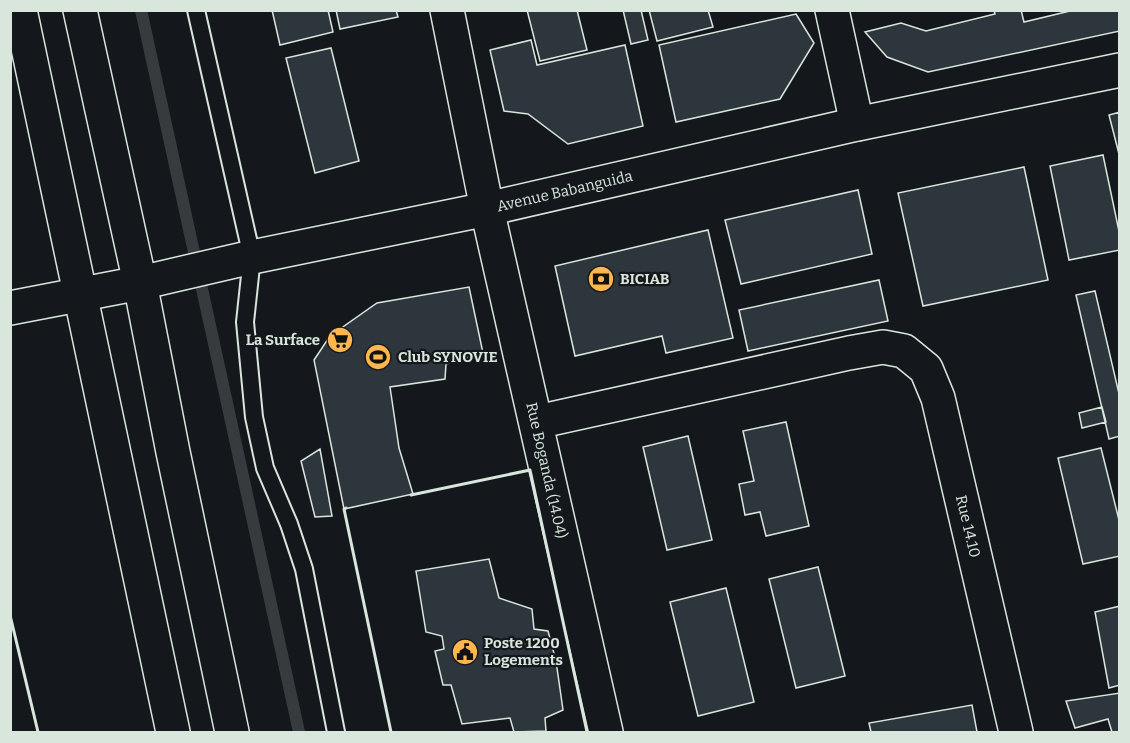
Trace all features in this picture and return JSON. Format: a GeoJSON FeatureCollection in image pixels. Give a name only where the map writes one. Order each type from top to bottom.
{"type":"FeatureCollection","features":[{"type":"Feature","properties":{"kind":"street"},"geometry":{"type":"LineString","coordinates":[[20,10],[173,732]]}},
{"type":"Feature","properties":{"kind":"street"},"geometry":{"type":"LineString","coordinates":[[80,10],[140,283],[232,732]]}},
{"type":"Feature","properties":{"kind":"street","name":"Rue Boganda (14.04)"},"geometry":{"type":"LineString","coordinates":[[447,10],[487,209],[606,732]]}},
{"type":"Feature","properties":{"kind":"street"},"geometry":{"type":"LineString","coordinates":[[832,10],[857,124]]}},
{"type":"Feature","properties":{"kind":"street","name":"Avenue Babanguida"},"geometry":{"type":"LineString","coordinates":[[10,308],[140,283],[252,257],[487,209],[857,124],[1119,70]]}},
{"type":"Feature","properties":{"kind":"street","name":"Rue 14.10"},"geometry":{"type":"LineString","coordinates":[[537,422],[883,347],[904,351],[926,369],[939,398],[1016,732]]}},
{"type":"Feature","properties":{"kind":"lane"},"geometry":{"type":"LineString","coordinates":[[196,10],[252,257],[245,322],[254,417],[265,468],[289,524],[304,569],[336,732]]}},
{"type":"Feature","properties":{"kind":"building"},"geometry":{"type":"Polygon","coordinates":[[[272,10],[328,10],[333,32],[280,45],[272,10]]]}},
{"type":"Feature","properties":{"kind":"building"},"geometry":{"type":"Polygon","coordinates":[[[336,10],[396,10],[398,17],[340,29],[336,10]]]}},
{"type":"Feature","properties":{"kind":"building"},"geometry":{"type":"Polygon","coordinates":[[[527,10],[577,10],[587,50],[540,61],[527,10]]]}},
{"type":"Feature","properties":{"kind":"building"},"geometry":{"type":"Polygon","coordinates":[[[623,10],[641,10],[648,40],[631,44],[623,10]]]}},
{"type":"Feature","properties":{"kind":"building"},"geometry":{"type":"Polygon","coordinates":[[[649,10],[708,10],[713,27],[657,41],[649,10]]]}},
{"type":"Feature","properties":{"kind":"building"},"geometry":{"type":"Polygon","coordinates":[[[994,10],[1021,10],[1024,22],[1074,10],[1120,10],[1120,31],[928,72],[887,57],[865,32],[901,23],[926,31],[995,14],[994,10]]]}},
{"type":"Feature","properties":{"kind":"building"},"geometry":{"type":"Polygon","coordinates":[[[796,14],[814,43],[780,99],[676,122],[659,45],[796,14]]]}},
{"type":"Feature","properties":{"kind":"building"},"geometry":{"type":"Polygon","coordinates":[[[531,40],[537,65],[625,45],[643,126],[568,144],[528,114],[504,111],[490,50],[531,40]]]}},
{"type":"Feature","properties":{"kind":"building"},"geometry":{"type":"Polygon","coordinates":[[[331,48],[359,161],[315,173],[286,58],[331,48]]]}},
{"type":"Feature","properties":{"kind":"building"},"geometry":{"type":"Polygon","coordinates":[[[1120,112],[1120,158],[1109,115],[1120,112]]]}},
{"type":"Feature","properties":{"kind":"building"},"geometry":{"type":"Polygon","coordinates":[[[1103,155],[1120,236],[1120,250],[1069,260],[1050,166],[1103,155]]]}},
{"type":"Feature","properties":{"kind":"building"},"geometry":{"type":"Polygon","coordinates":[[[1024,167],[1048,280],[923,306],[898,193],[1024,167]]]}},
{"type":"Feature","properties":{"kind":"building"},"geometry":{"type":"Polygon","coordinates":[[[858,190],[872,254],[741,284],[725,220],[858,190]]]}},
{"type":"Feature","properties":{"kind":"building"},"geometry":{"type":"Polygon","coordinates":[[[708,230],[733,338],[666,353],[662,336],[575,356],[555,266],[708,230]]]}},
{"type":"Feature","properties":{"kind":"building"},"geometry":{"type":"Polygon","coordinates":[[[879,280],[888,321],[748,351],[739,310],[879,280]]]}},
{"type":"Feature","properties":{"kind":"building"},"geometry":{"type":"Polygon","coordinates":[[[469,287],[483,353],[446,364],[445,379],[390,387],[399,448],[413,494],[344,509],[314,360],[330,336],[377,303],[469,287]]]}},
{"type":"Feature","properties":{"kind":"building"},"geometry":{"type":"Polygon","coordinates":[[[1095,291],[1120,398],[1120,436],[1109,439],[1076,295],[1095,291]]]}},
{"type":"Feature","properties":{"kind":"building"},"geometry":{"type":"Polygon","coordinates":[[[1102,407],[1106,422],[1082,428],[1079,413],[1102,407]]]}},
{"type":"Feature","properties":{"kind":"building"},"geometry":{"type":"Polygon","coordinates":[[[786,422],[809,526],[766,536],[760,512],[745,515],[739,484],[754,481],[743,431],[786,422]]]}},
{"type":"Feature","properties":{"kind":"building"},"geometry":{"type":"Polygon","coordinates":[[[688,436],[712,540],[667,550],[643,447],[688,436]]]}},
{"type":"Feature","properties":{"kind":"building"},"geometry":{"type":"Polygon","coordinates":[[[1101,448],[1120,524],[1120,556],[1083,564],[1058,458],[1101,448]]]}},
{"type":"Feature","properties":{"kind":"building"},"geometry":{"type":"Polygon","coordinates":[[[320,449],[332,516],[315,517],[301,461],[320,449]]]}},
{"type":"Feature","properties":{"kind":"building"},"geometry":{"type":"Polygon","coordinates":[[[489,559],[499,598],[532,609],[534,629],[548,631],[556,661],[563,710],[545,718],[546,731],[514,732],[510,718],[462,724],[451,685],[443,685],[435,651],[444,649],[442,636],[426,632],[416,571],[489,559]]]}},
{"type":"Feature","properties":{"kind":"building"},"geometry":{"type":"Polygon","coordinates":[[[818,567],[845,676],[796,688],[769,579],[818,567]]]}},
{"type":"Feature","properties":{"kind":"building"},"geometry":{"type":"Polygon","coordinates":[[[726,588],[754,702],[698,716],[670,602],[726,588]]]}},
{"type":"Feature","properties":{"kind":"building"},"geometry":{"type":"Polygon","coordinates":[[[1120,606],[1120,685],[1109,688],[1095,612],[1120,606]]]}},
{"type":"Feature","properties":{"kind":"building"},"geometry":{"type":"Polygon","coordinates":[[[1120,693],[1120,732],[1112,732],[1108,719],[1075,728],[1066,701],[1120,693]]]}},
{"type":"Feature","properties":{"kind":"building"},"geometry":{"type":"Polygon","coordinates":[[[972,705],[977,732],[871,732],[869,723],[972,705]]]}},
{"type":"Feature","properties":{"kind":"waterway"},"geometry":{"type":"LineString","coordinates":[[141,10],[299,732]]}},
{"type":"Feature","properties":{"kind":"wall"},"geometry":{"type":"LineString","coordinates":[[411,495],[530,470],[587,732]]}},
{"type":"Feature","properties":{"kind":"wall"},"geometry":{"type":"LineString","coordinates":[[346,508],[344,509],[391,732]]}},
{"type":"Feature","properties":{"kind":"wall"},"geometry":{"type":"LineString","coordinates":[[10,615],[38,732]]}},
{"type":"Feature","properties":{"kind":"place","name":"BICIAB"},"geometry":{"type":"Point","coordinates":[601,279]}},
{"type":"Feature","properties":{"kind":"place","name":"La Surface"},"geometry":{"type":"Point","coordinates":[340,340]}},
{"type":"Feature","properties":{"kind":"place","name":"Club SYNOVIE"},"geometry":{"type":"Point","coordinates":[378,357]}},
{"type":"Feature","properties":{"kind":"place","name":"Poste 1200 Logements"},"geometry":{"type":"Point","coordinates":[465,652]}}]}
